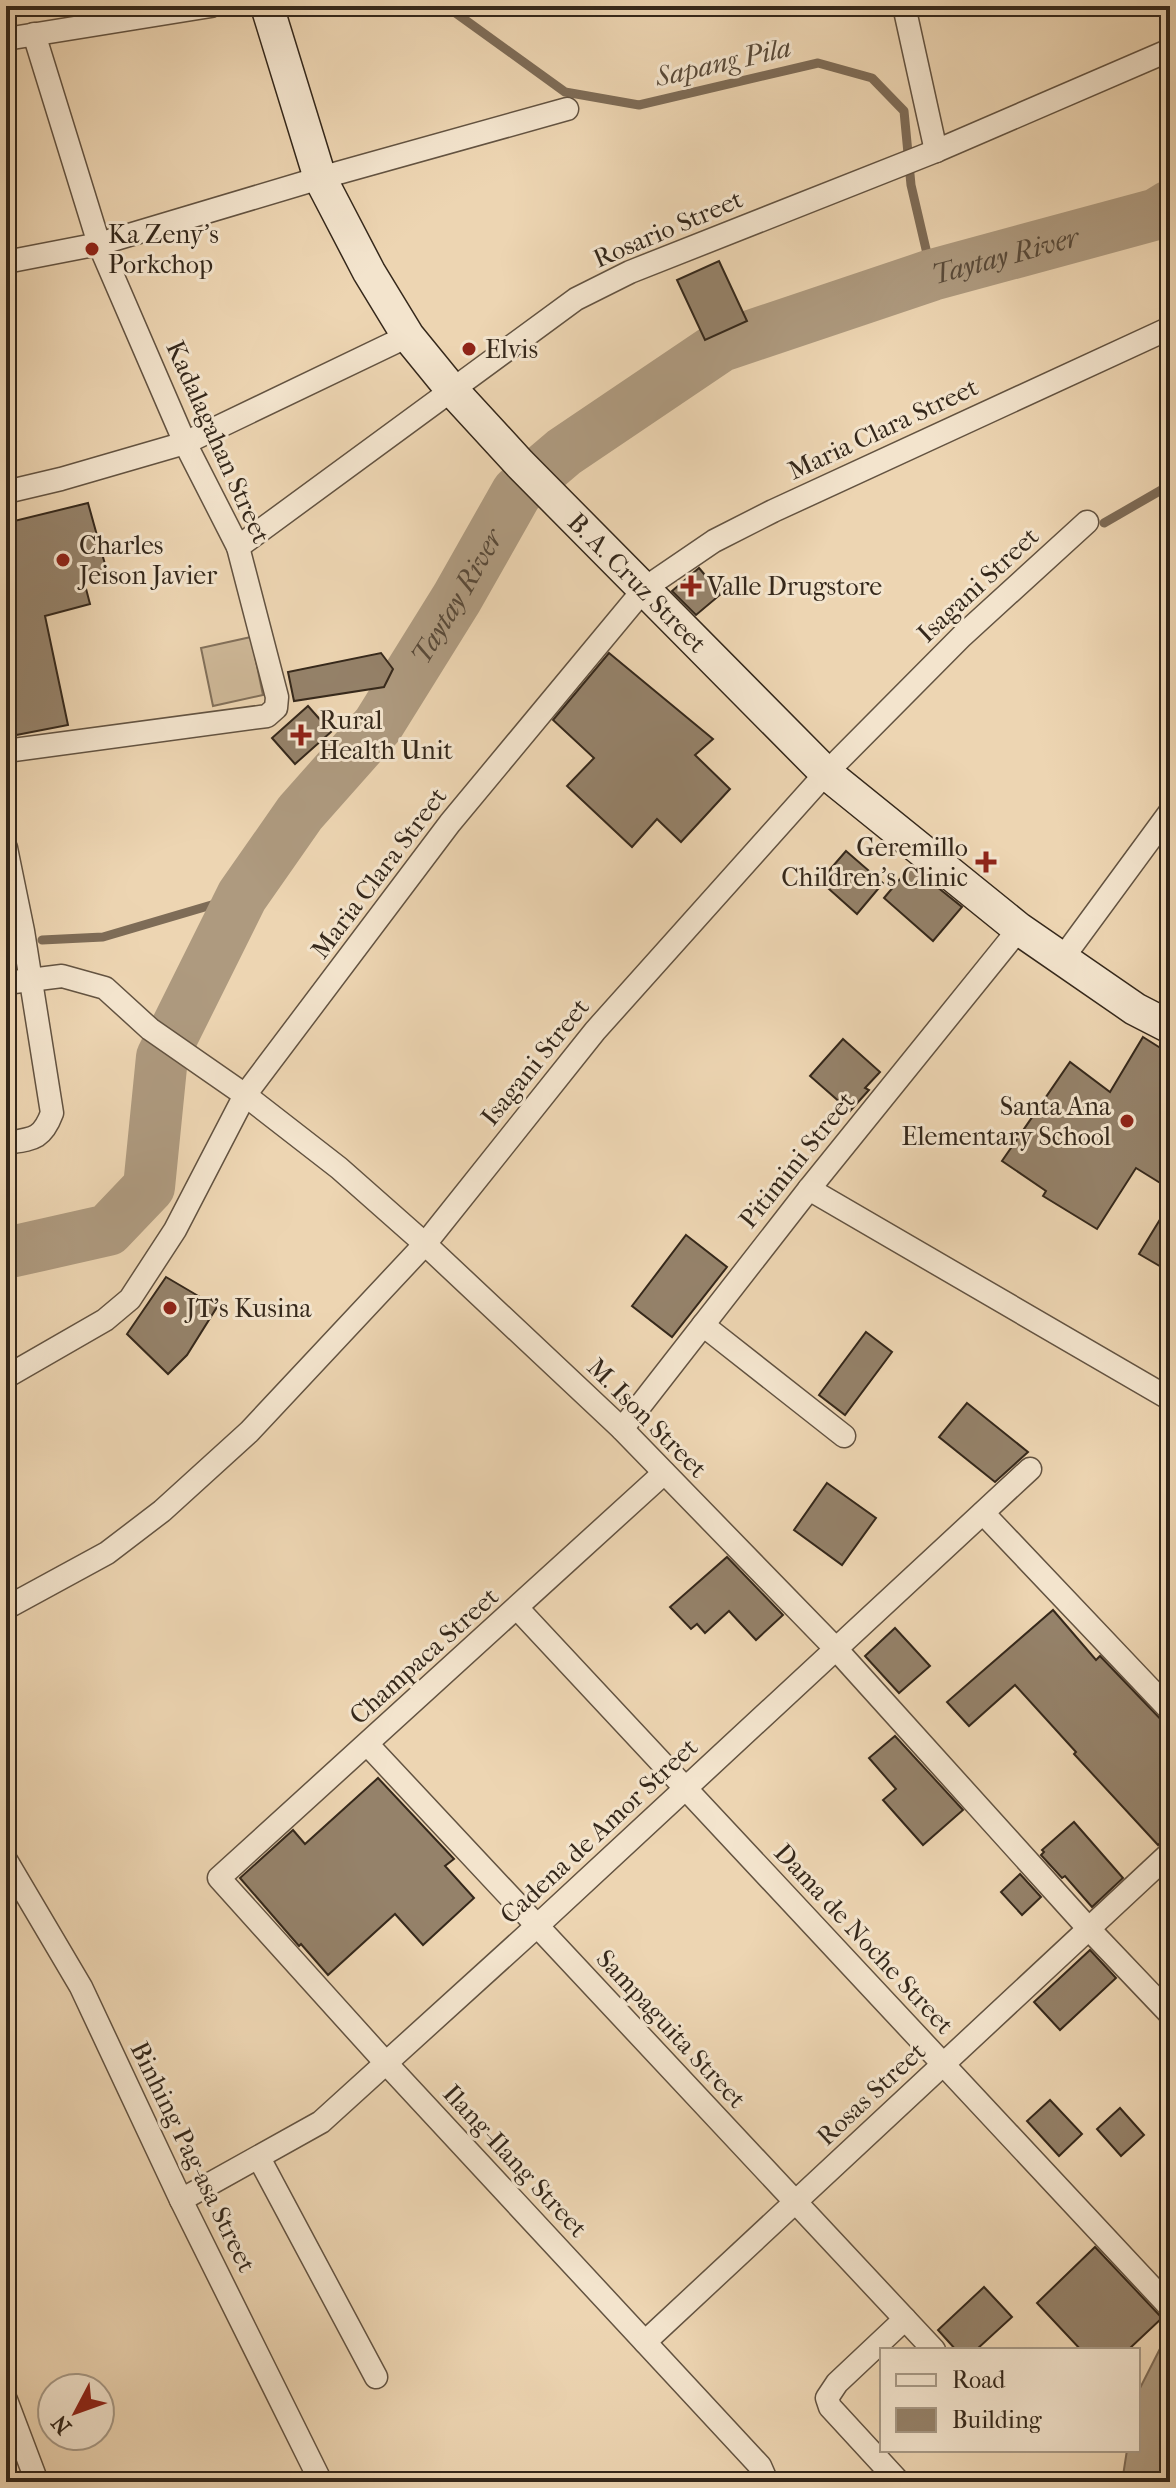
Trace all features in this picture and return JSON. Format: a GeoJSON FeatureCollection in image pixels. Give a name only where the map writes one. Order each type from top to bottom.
{"type":"FeatureCollection","features":[{"type":"Feature","properties":{"kind":"street"},"geometry":{"type":"LineString","coordinates":[[6,39],[211,6]]}},
{"type":"Feature","properties":{"kind":"street","name":"B. A. Cruz Street"},"geometry":{"type":"LineString","coordinates":[[267,6],[320,178],[369,272],[408,336],[452,390],[531,475],[826,773],[1019,929],[1135,1009],[1170,1027]]}},
{"type":"Feature","properties":{"kind":"street"},"geometry":{"type":"LineString","coordinates":[[904,6],[936,151]]}},
{"type":"Feature","properties":{"kind":"street","name":"Kadalagahan Street"},"geometry":{"type":"LineString","coordinates":[[6,751],[267,716],[276,708],[277,697],[238,547],[185,443],[99,244],[34,34]]}},
{"type":"Feature","properties":{"kind":"street","name":"Rosario Street"},"geometry":{"type":"LineString","coordinates":[[238,547],[576,299],[630,272],[936,151],[1170,50]]}},
{"type":"Feature","properties":{"kind":"street"},"geometry":{"type":"LineString","coordinates":[[6,262],[99,244],[567,109]]}},
{"type":"Feature","properties":{"kind":"street","name":"Maria Clara Street"},"geometry":{"type":"LineString","coordinates":[[6,1377],[105,1320],[130,1299],[175,1230],[245,1095],[450,823],[645,588],[714,541],[773,511],[1170,328]]}},
{"type":"Feature","properties":{"kind":"street"},"geometry":{"type":"LineString","coordinates":[[6,492],[185,443],[408,336]]}},
{"type":"Feature","properties":{"kind":"street","name":"Isagani Street"},"geometry":{"type":"LineString","coordinates":[[6,1608],[107,1553],[162,1511],[249,1432],[425,1244],[595,1031],[826,773],[962,636],[1087,522]]}},
{"type":"Feature","properties":{"kind":"street"},"geometry":{"type":"LineString","coordinates":[[1062,959],[1170,812]]}},
{"type":"Feature","properties":{"kind":"street"},"geometry":{"type":"LineString","coordinates":[[6,848],[52,1113],[46,1130],[33,1138],[6,1143]]}},
{"type":"Feature","properties":{"kind":"street","name":"Pitimini Street"},"geometry":{"type":"LineString","coordinates":[[622,1429],[809,1189],[1019,929]]}},
{"type":"Feature","properties":{"kind":"street","name":"M. Ison Street"},"geometry":{"type":"LineString","coordinates":[[6,983],[62,976],[105,988],[150,1029],[245,1095],[339,1168],[425,1244],[622,1429],[837,1650],[1088,1928],[1170,2014]]}},
{"type":"Feature","properties":{"kind":"street"},"geometry":{"type":"LineString","coordinates":[[809,1189],[1170,1399]]}},
{"type":"Feature","properties":{"kind":"street"},"geometry":{"type":"LineString","coordinates":[[703,1325],[844,1436]]}},
{"type":"Feature","properties":{"kind":"street","name":"Cadena de Amor Street"},"geometry":{"type":"LineString","coordinates":[[181,2200],[321,2122],[1030,1469]]}},
{"type":"Feature","properties":{"kind":"street","name":"Champaca Street"},"geometry":{"type":"LineString","coordinates":[[219,1878],[664,1473]]}},
{"type":"Feature","properties":{"kind":"street"},"geometry":{"type":"LineString","coordinates":[[983,1513],[1170,1710]]}},
{"type":"Feature","properties":{"kind":"street","name":"Dama de Noche Street"},"geometry":{"type":"LineString","coordinates":[[518,1609],[1170,2307]]}},
{"type":"Feature","properties":{"kind":"street","name":"Sampaguita Street"},"geometry":{"type":"LineString","coordinates":[[368,1745],[932,2348]]}},
{"type":"Feature","properties":{"kind":"street","name":"Rosas Street"},"geometry":{"type":"LineString","coordinates":[[645,2342],[1170,1853]]}},
{"type":"Feature","properties":{"kind":"street","name":"Binhing Pag-asa Street"},"geometry":{"type":"LineString","coordinates":[[6,1860],[81,1987],[181,2200],[321,2482]]}},
{"type":"Feature","properties":{"kind":"street","name":"Ilang-Ilang Street"},"geometry":{"type":"LineString","coordinates":[[219,1878],[385,2062],[760,2466],[767,2482]]}},
{"type":"Feature","properties":{"kind":"street"},"geometry":{"type":"LineString","coordinates":[[259,2158],[376,2377]]}},
{"type":"Feature","properties":{"kind":"street"},"geometry":{"type":"LineString","coordinates":[[899,2482],[836,2415],[827,2398],[837,2383],[905,2319]]}},
{"type":"Feature","properties":{"kind":"street"},"geometry":{"type":"LineString","coordinates":[[6,2400],[37,2482]]}},
{"type":"Feature","properties":{"kind":"shaded area"},"geometry":{"type":"Polygon","coordinates":[[[251,637],[263,695],[213,706],[201,648],[251,637]]]}},
{"type":"Feature","properties":{"kind":"shaded area"},"geometry":{"type":"Polygon","coordinates":[[[1170,2329],[1170,2482],[1122,2482],[1127,2452],[1140,2452],[1140,2388],[1170,2329]]]}},
{"type":"Feature","properties":{"kind":"building"},"geometry":{"type":"Polygon","coordinates":[[[719,261],[747,321],[705,340],[677,280],[719,261]]]}},
{"type":"Feature","properties":{"kind":"building"},"geometry":{"type":"Polygon","coordinates":[[[88,503],[108,575],[84,581],[90,604],[45,616],[68,725],[6,737],[6,523],[88,503]]]}},
{"type":"Feature","properties":{"kind":"building"},"geometry":{"type":"Polygon","coordinates":[[[699,568],[721,594],[696,615],[672,591],[699,568]]]}},
{"type":"Feature","properties":{"kind":"building"},"geometry":{"type":"Polygon","coordinates":[[[381,653],[393,669],[384,687],[294,701],[288,672],[381,653]]]}},
{"type":"Feature","properties":{"kind":"building"},"geometry":{"type":"Polygon","coordinates":[[[609,653],[713,739],[695,755],[730,789],[681,842],[657,819],[632,847],[567,786],[594,758],[553,720],[609,653]]]}},
{"type":"Feature","properties":{"kind":"building","name":"Rural Health Unit"},"geometry":{"type":"Polygon","coordinates":[[[308,706],[331,732],[295,764],[272,738],[308,706]]]}},
{"type":"Feature","properties":{"kind":"building"},"geometry":{"type":"Polygon","coordinates":[[[846,851],[883,883],[857,914],[820,881],[846,851]]]}},
{"type":"Feature","properties":{"kind":"building"},"geometry":{"type":"Polygon","coordinates":[[[911,866],[962,907],[933,941],[884,898],[911,866]]]}},
{"type":"Feature","properties":{"kind":"building","name":"Santa Ana Elementary School"},"geometry":{"type":"Polygon","coordinates":[[[1143,1037],[1170,1054],[1170,1189],[1136,1168],[1097,1229],[1043,1196],[1046,1191],[1002,1161],[1070,1062],[1110,1092],[1143,1037]]]}},
{"type":"Feature","properties":{"kind":"building"},"geometry":{"type":"Polygon","coordinates":[[[843,1039],[880,1072],[850,1111],[810,1076],[843,1039]]]}},
{"type":"Feature","properties":{"kind":"building"},"geometry":{"type":"Polygon","coordinates":[[[1170,1203],[1170,1272],[1139,1254],[1170,1203]]]}},
{"type":"Feature","properties":{"kind":"building"},"geometry":{"type":"Polygon","coordinates":[[[686,1235],[727,1267],[672,1337],[632,1306],[686,1235]]]}},
{"type":"Feature","properties":{"kind":"building"},"geometry":{"type":"Polygon","coordinates":[[[166,1277],[217,1307],[187,1355],[168,1374],[127,1334],[166,1277]]]}},
{"type":"Feature","properties":{"kind":"building"},"geometry":{"type":"Polygon","coordinates":[[[866,1332],[892,1352],[845,1415],[819,1395],[866,1332]]]}},
{"type":"Feature","properties":{"kind":"building"},"geometry":{"type":"Polygon","coordinates":[[[967,1403],[1028,1452],[995,1482],[939,1437],[967,1403]]]}},
{"type":"Feature","properties":{"kind":"building"},"geometry":{"type":"Polygon","coordinates":[[[827,1483],[876,1518],[842,1565],[794,1530],[827,1483]]]}},
{"type":"Feature","properties":{"kind":"building"},"geometry":{"type":"Polygon","coordinates":[[[727,1557],[783,1615],[756,1640],[729,1611],[705,1633],[697,1624],[691,1629],[670,1607],[727,1557]]]}},
{"type":"Feature","properties":{"kind":"building"},"geometry":{"type":"Polygon","coordinates":[[[1053,1610],[1096,1660],[1100,1656],[1170,1729],[1170,1834],[1158,1845],[1015,1685],[969,1726],[947,1702],[1053,1610]]]}},
{"type":"Feature","properties":{"kind":"building"},"geometry":{"type":"Polygon","coordinates":[[[895,1628],[930,1666],[899,1693],[865,1656],[895,1628]]]}},
{"type":"Feature","properties":{"kind":"building"},"geometry":{"type":"Polygon","coordinates":[[[895,1736],[963,1810],[923,1845],[883,1800],[896,1789],[869,1758],[895,1736]]]}},
{"type":"Feature","properties":{"kind":"building"},"geometry":{"type":"Polygon","coordinates":[[[378,1778],[454,1859],[445,1866],[474,1898],[423,1945],[395,1914],[328,1975],[240,1878],[293,1830],[305,1844],[378,1778]]]}},
{"type":"Feature","properties":{"kind":"building"},"geometry":{"type":"Polygon","coordinates":[[[1074,1822],[1123,1878],[1092,1907],[1065,1876],[1062,1878],[1041,1855],[1042,1850],[1074,1822]]]}},
{"type":"Feature","properties":{"kind":"building"},"geometry":{"type":"Polygon","coordinates":[[[1020,1874],[1041,1897],[1022,1915],[1001,1892],[1020,1874]]]}},
{"type":"Feature","properties":{"kind":"building"},"geometry":{"type":"Polygon","coordinates":[[[1090,1950],[1116,1978],[1060,2030],[1034,2002],[1090,1950]]]}},
{"type":"Feature","properties":{"kind":"building"},"geometry":{"type":"Polygon","coordinates":[[[1050,2100],[1082,2134],[1059,2156],[1027,2121],[1050,2100]]]}},
{"type":"Feature","properties":{"kind":"building"},"geometry":{"type":"Polygon","coordinates":[[[1120,2108],[1144,2135],[1121,2156],[1097,2129],[1120,2108]]]}},
{"type":"Feature","properties":{"kind":"building"},"geometry":{"type":"Polygon","coordinates":[[[1095,2247],[1162,2318],[1130,2348],[1079,2348],[1037,2303],[1095,2247]]]}},
{"type":"Feature","properties":{"kind":"building"},"geometry":{"type":"Polygon","coordinates":[[[984,2287],[1012,2317],[978,2348],[954,2348],[938,2330],[984,2287]]]}},
{"type":"Feature","properties":{"kind":"waterway","name":"Sapang Pila"},"geometry":{"type":"LineString","coordinates":[[446,6],[565,92],[639,105],[818,63],[872,78],[904,111],[911,185],[932,275]]}},
{"type":"Feature","properties":{"kind":"waterway","name":"Taytay River"},"geometry":{"type":"LineString","coordinates":[[6,1253],[108,1230],[149,1187],[162,1057],[242,896],[300,813],[378,725],[457,598],[517,492],[564,452],[721,346],[932,275],[1157,214],[1170,206]]}},
{"type":"Feature","properties":{"kind":"waterway"},"geometry":{"type":"LineString","coordinates":[[1104,523],[1170,485]]}},
{"type":"Feature","properties":{"kind":"waterway"},"geometry":{"type":"LineString","coordinates":[[42,940],[103,937],[242,896]]}},
{"type":"Feature","properties":{"kind":"place","name":"Ka Zeny's Porkchop"},"geometry":{"type":"Point","coordinates":[92,249]}},
{"type":"Feature","properties":{"kind":"place","name":"Elvis"},"geometry":{"type":"Point","coordinates":[469,349]}},
{"type":"Feature","properties":{"kind":"place","name":"Charles Jeison Javier"},"geometry":{"type":"Point","coordinates":[63,560]}},
{"type":"Feature","properties":{"kind":"place","name":"Valle Drugstore"},"geometry":{"type":"Point","coordinates":[691,586]}},
{"type":"Feature","properties":{"kind":"place","name":"Rural Health Unit"},"geometry":{"type":"Point","coordinates":[301,735]}},
{"type":"Feature","properties":{"kind":"place","name":"Geremillo Children's Clinic"},"geometry":{"type":"Point","coordinates":[986,862]}},
{"type":"Feature","properties":{"kind":"place","name":"Santa Ana Elementary School"},"geometry":{"type":"Point","coordinates":[1127,1121]}},
{"type":"Feature","properties":{"kind":"place","name":"JT's Kusina"},"geometry":{"type":"Point","coordinates":[170,1308]}}]}
